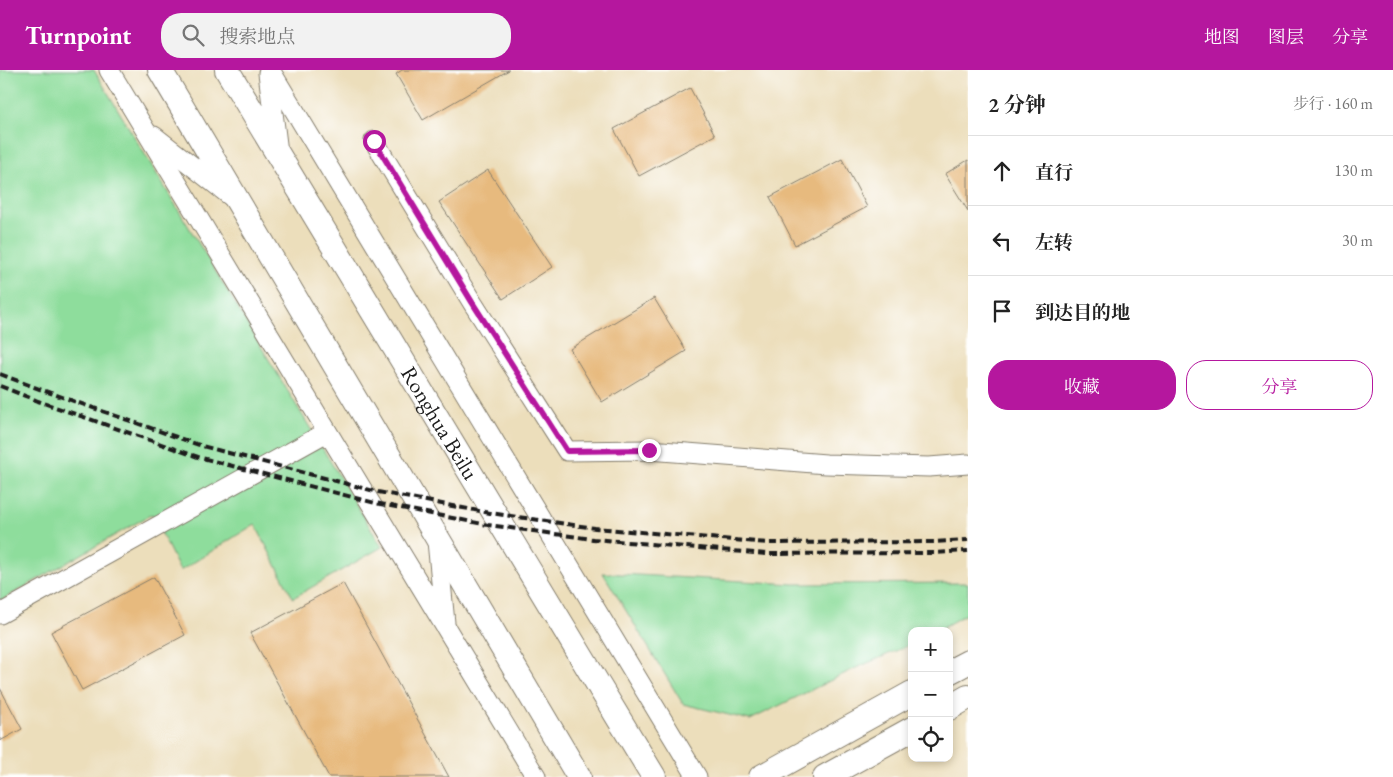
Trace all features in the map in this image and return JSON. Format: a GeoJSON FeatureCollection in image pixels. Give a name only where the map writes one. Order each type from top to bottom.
{"type":"FeatureCollection","features":[{"type":"Feature","properties":{"kind":"main road"},"geometry":{"type":"LineString","coordinates":[[160,70],[579,777]]}},
{"type":"Feature","properties":{"kind":"main road","name":"Ronghua Beilu"},"geometry":{"type":"LineString","coordinates":[[226,70],[654,777]]}},
{"type":"Feature","properties":{"kind":"main road"},"geometry":{"type":"LineString","coordinates":[[953,670],[968,662]]}},
{"type":"Feature","properties":{"kind":"main road"},"geometry":{"type":"LineString","coordinates":[[761,777],[908,695]]}},
{"type":"Feature","properties":{"kind":"main road"},"geometry":{"type":"LineString","coordinates":[[953,706],[968,697]]}},
{"type":"Feature","properties":{"kind":"main road"},"geometry":{"type":"LineString","coordinates":[[825,777],[908,731]]}},
{"type":"Feature","properties":{"kind":"street"},"geometry":{"type":"LineString","coordinates":[[109,70],[536,777]]}},
{"type":"Feature","properties":{"kind":"street"},"geometry":{"type":"LineString","coordinates":[[269,70],[278,156]]}},
{"type":"Feature","properties":{"kind":"street"},"geometry":{"type":"LineString","coordinates":[[269,70],[697,777]]}},
{"type":"Feature","properties":{"kind":"street"},"geometry":{"type":"LineString","coordinates":[[145,129],[238,202]]}},
{"type":"Feature","properties":{"kind":"street"},"geometry":{"type":"LineString","coordinates":[[374,141],[472,302],[567,451],[649,450],[835,465],[929,467],[968,464]]}},
{"type":"Feature","properties":{"kind":"street"},"geometry":{"type":"LineString","coordinates":[[0,614],[327,432]]}},
{"type":"Feature","properties":{"kind":"street"},"geometry":{"type":"LineString","coordinates":[[436,537],[446,628]]}},
{"type":"Feature","properties":{"kind":"green space"},"geometry":{"type":"Polygon","coordinates":[[[0,70],[94,70],[382,547],[293,598],[255,524],[180,571],[152,514],[0,601],[0,70]]]}},
{"type":"Feature","properties":{"kind":"green space"},"geometry":{"type":"Polygon","coordinates":[[[603,573],[794,584],[968,583],[968,613],[943,627],[908,627],[908,646],[856,668],[750,720],[683,704],[603,573]]]}},
{"type":"Feature","properties":{"kind":"building"},"geometry":{"type":"Polygon","coordinates":[[[402,70],[509,70],[423,120],[396,74],[402,70]]]}},
{"type":"Feature","properties":{"kind":"building"},"geometry":{"type":"Polygon","coordinates":[[[690,88],[715,135],[639,176],[614,129],[690,88]]]}},
{"type":"Feature","properties":{"kind":"building"},"geometry":{"type":"Polygon","coordinates":[[[842,159],[867,207],[795,245],[770,197],[842,159]]]}},
{"type":"Feature","properties":{"kind":"building"},"geometry":{"type":"Polygon","coordinates":[[[968,160],[968,211],[945,174],[968,160]]]}},
{"type":"Feature","properties":{"kind":"building"},"geometry":{"type":"Polygon","coordinates":[[[488,170],[552,267],[503,299],[439,202],[488,170]]]}},
{"type":"Feature","properties":{"kind":"building"},"geometry":{"type":"Polygon","coordinates":[[[654,298],[686,351],[602,402],[570,349],[654,298]]]}},
{"type":"Feature","properties":{"kind":"building"},"geometry":{"type":"Polygon","coordinates":[[[154,577],[185,635],[82,690],[51,632],[154,577]]]}},
{"type":"Feature","properties":{"kind":"building"},"geometry":{"type":"Polygon","coordinates":[[[343,583],[449,777],[329,777],[250,633],[343,583]]]}},
{"type":"Feature","properties":{"kind":"building"},"geometry":{"type":"Polygon","coordinates":[[[0,688],[22,729],[0,741],[0,688]]]}},
{"type":"Feature","properties":{"kind":"railway"},"geometry":{"type":"LineString","coordinates":[[0,374],[202,446],[378,492],[490,513],[595,528],[768,543],[935,542],[968,540]]}},
{"type":"Feature","properties":{"kind":"railway"},"geometry":{"type":"LineString","coordinates":[[0,386],[198,457],[375,503],[488,525],[593,539],[767,554],[935,553],[968,551]]}},
{"type":"Feature","properties":{"kind":"route"},"geometry":{"type":"LineString","coordinates":[[374,141],[472,302],[567,451],[649,450]]}}]}
